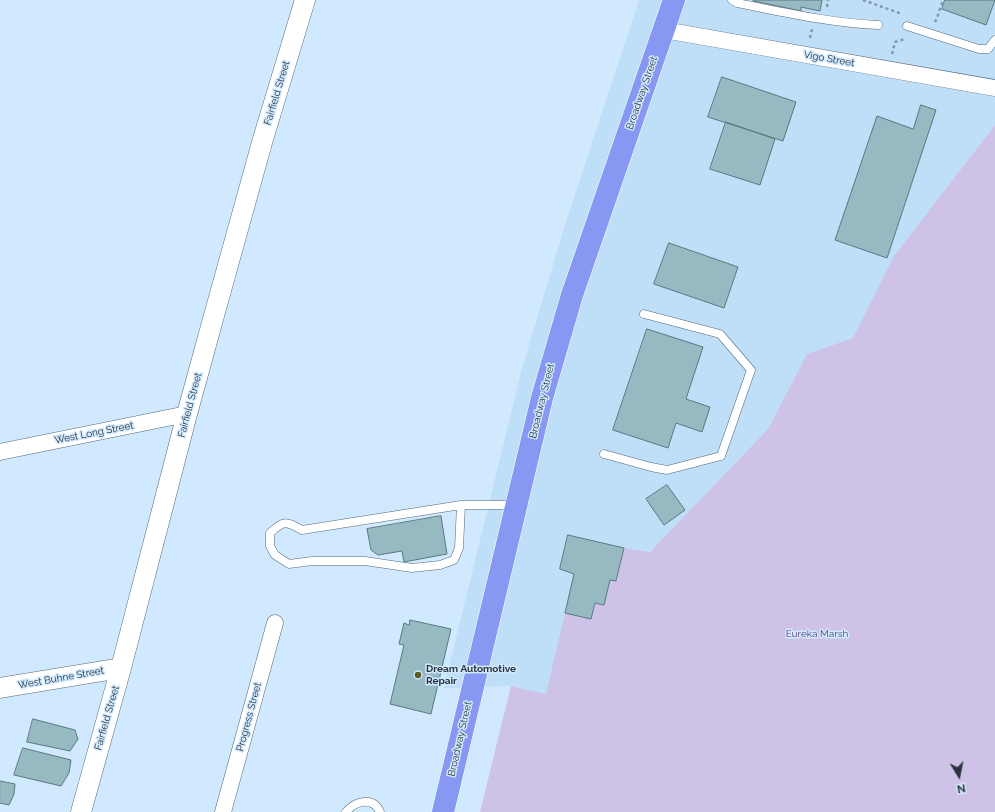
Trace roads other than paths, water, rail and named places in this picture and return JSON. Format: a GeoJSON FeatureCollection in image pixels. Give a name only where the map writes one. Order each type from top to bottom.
{"type":"FeatureCollection","features":[{"type":"Feature","properties":{"kind":"highway","name":"Broadway Street"},"geometry":{"type":"LineString","coordinates":[[443,812],[542,398],[572,295],[674,0]]}},
{"type":"Feature","properties":{"kind":"street","name":"Fairfield Street"},"geometry":{"type":"LineString","coordinates":[[81,812],[121,668],[187,414],[259,154],[305,0]]}},
{"type":"Feature","properties":{"kind":"street","name":"Vigo Street"},"geometry":{"type":"LineString","coordinates":[[664,30],[995,88]]}},
{"type":"Feature","properties":{"kind":"street","name":"West Long Street"},"geometry":{"type":"LineString","coordinates":[[0,452],[187,414]]}},
{"type":"Feature","properties":{"kind":"street","name":"Progress Street"},"geometry":{"type":"LineString","coordinates":[[223,812],[275,623]]}},
{"type":"Feature","properties":{"kind":"street","name":"West Buhne Street"},"geometry":{"type":"LineString","coordinates":[[0,688],[121,668]]}},
{"type":"Feature","properties":{"kind":"lane"},"geometry":{"type":"LineString","coordinates":[[732,0],[737,3],[825,20],[853,24],[878,25]]}},
{"type":"Feature","properties":{"kind":"lane"},"geometry":{"type":"LineString","coordinates":[[907,26],[979,50],[988,48],[995,40]]}},
{"type":"Feature","properties":{"kind":"lane"},"geometry":{"type":"LineString","coordinates":[[604,454],[667,470],[721,456],[751,370],[720,334],[644,314]]}},
{"type":"Feature","properties":{"kind":"lane"},"geometry":{"type":"LineString","coordinates":[[461,505],[460,548],[454,560],[440,565],[412,568],[365,561],[312,561],[289,564],[275,556],[270,546],[270,533],[280,524],[290,523],[302,530],[461,505],[516,505]]}},
{"type":"Feature","properties":{"kind":"lane"},"geometry":{"type":"LineString","coordinates":[[346,812],[351,805],[361,802],[371,802],[380,812]]}},
{"type":"Feature","properties":{"kind":"place","name":"Dream Automotive Repair"},"geometry":{"type":"Point","coordinates":[418,675]}},
{"type":"Feature","properties":{"kind":"park label","name":"Eureka Marsh"},"geometry":{"type":"Point","coordinates":[817,634]}}]}
